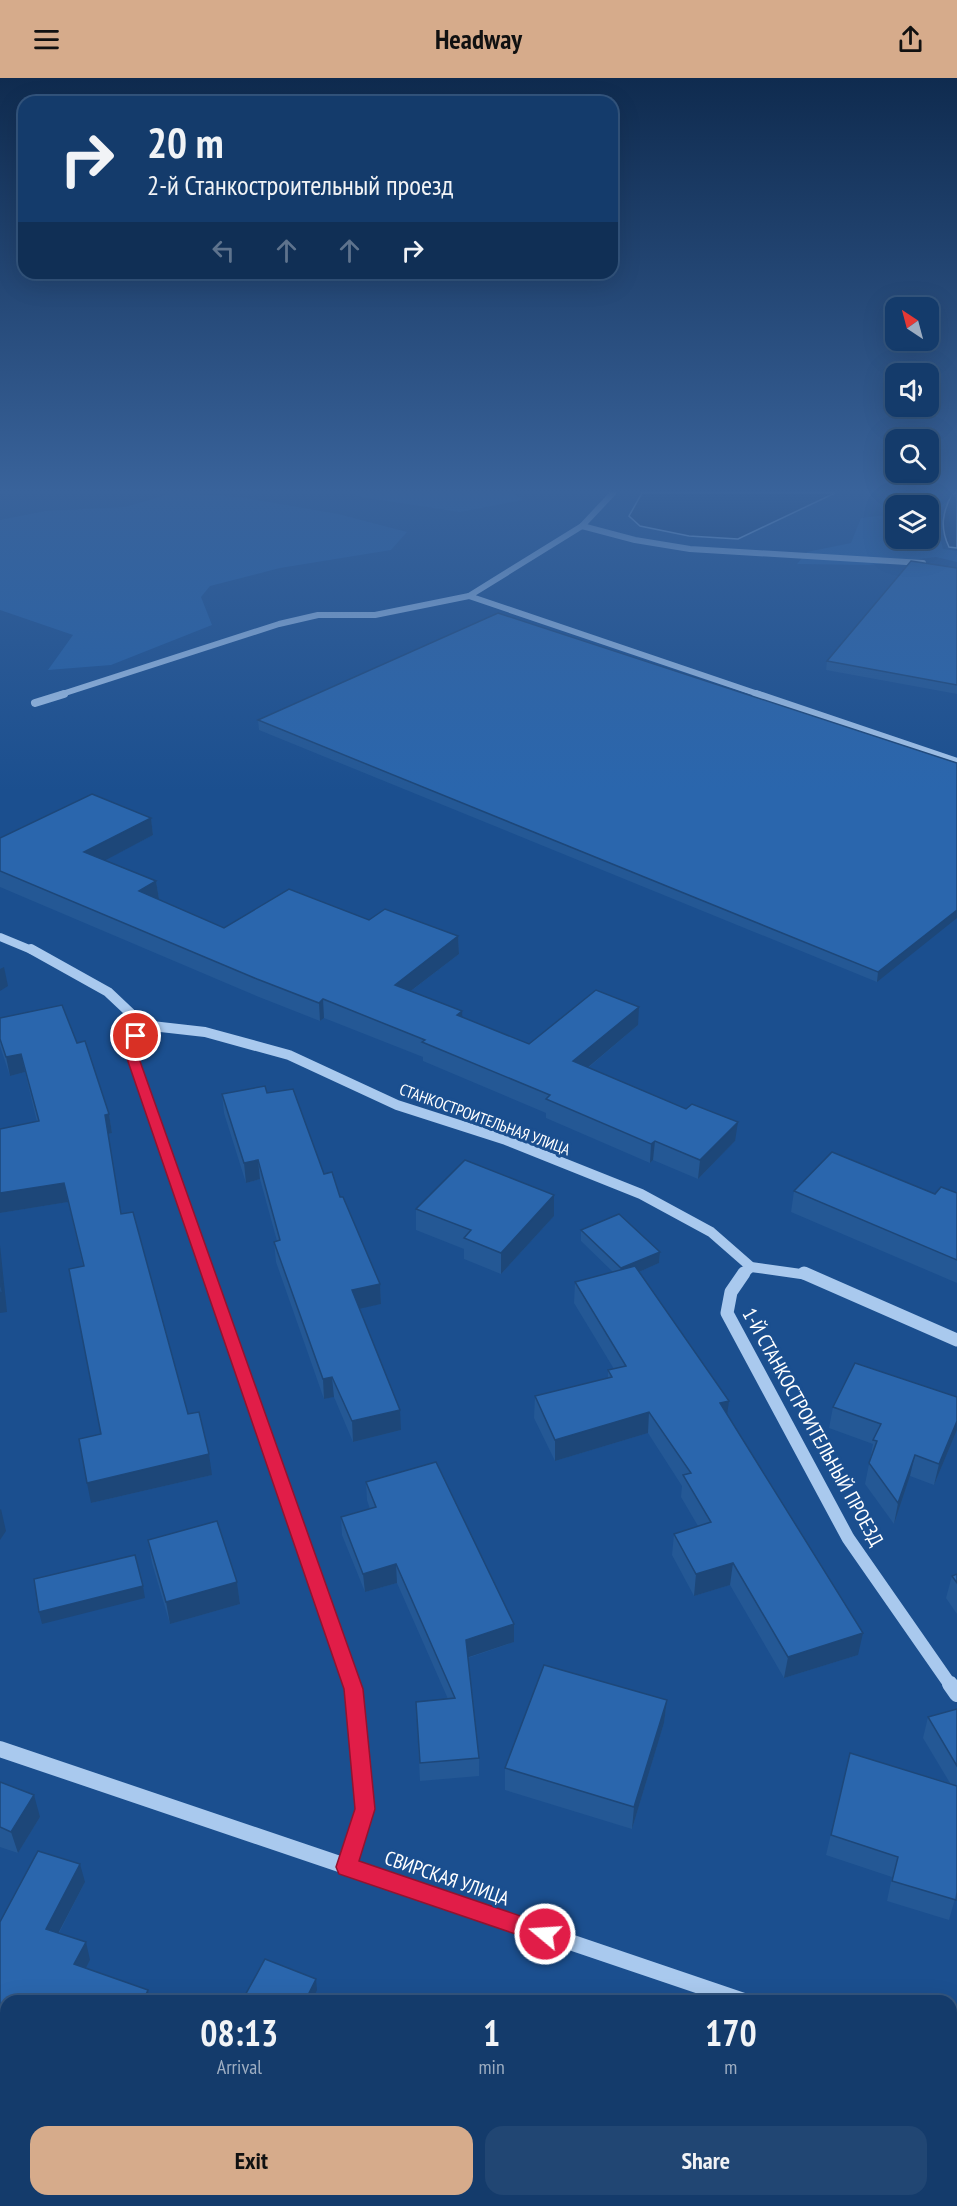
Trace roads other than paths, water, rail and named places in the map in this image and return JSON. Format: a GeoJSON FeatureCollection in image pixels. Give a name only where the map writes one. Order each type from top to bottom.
{"type":"FeatureCollection","features":[{"type":"Feature","properties":{"kind":"street"},"geometry":{"type":"LineString","coordinates":[[35,703],[279,624],[318,615],[375,615],[469,596],[475,592]]}},
{"type":"Feature","properties":{"kind":"street"},"geometry":{"type":"LineString","coordinates":[[469,596],[957,762]]}},
{"type":"Feature","properties":{"kind":"street"},"geometry":{"type":"LineString","coordinates":[[0,937],[31,949],[108,992],[143,1025],[129,1047],[354,1689],[365,1809],[346,1867]]}},
{"type":"Feature","properties":{"kind":"street","name":"СТАНКОСТРОИТЕЛЬНАЯ УЛИЦА"},"geometry":{"type":"LineString","coordinates":[[143,1025],[205,1032],[289,1055],[397,1105],[506,1140],[641,1194],[711,1232],[751,1267]]}},
{"type":"Feature","properties":{"kind":"street"},"geometry":{"type":"LineString","coordinates":[[751,1267],[804,1273],[957,1340]]}},
{"type":"Feature","properties":{"kind":"street","name":"1-Й СТАНКОСТРОИТЕЛЬНЫЙ ПРОЕЗД"},"geometry":{"type":"LineString","coordinates":[[751,1267],[736,1279],[728,1295],[727,1313],[848,1538],[957,1694]]}},
{"type":"Feature","properties":{"kind":"street","name":"СВИРСКАЯ УЛИЦА"},"geometry":{"type":"LineString","coordinates":[[0,1749],[726,1995]]}}]}
